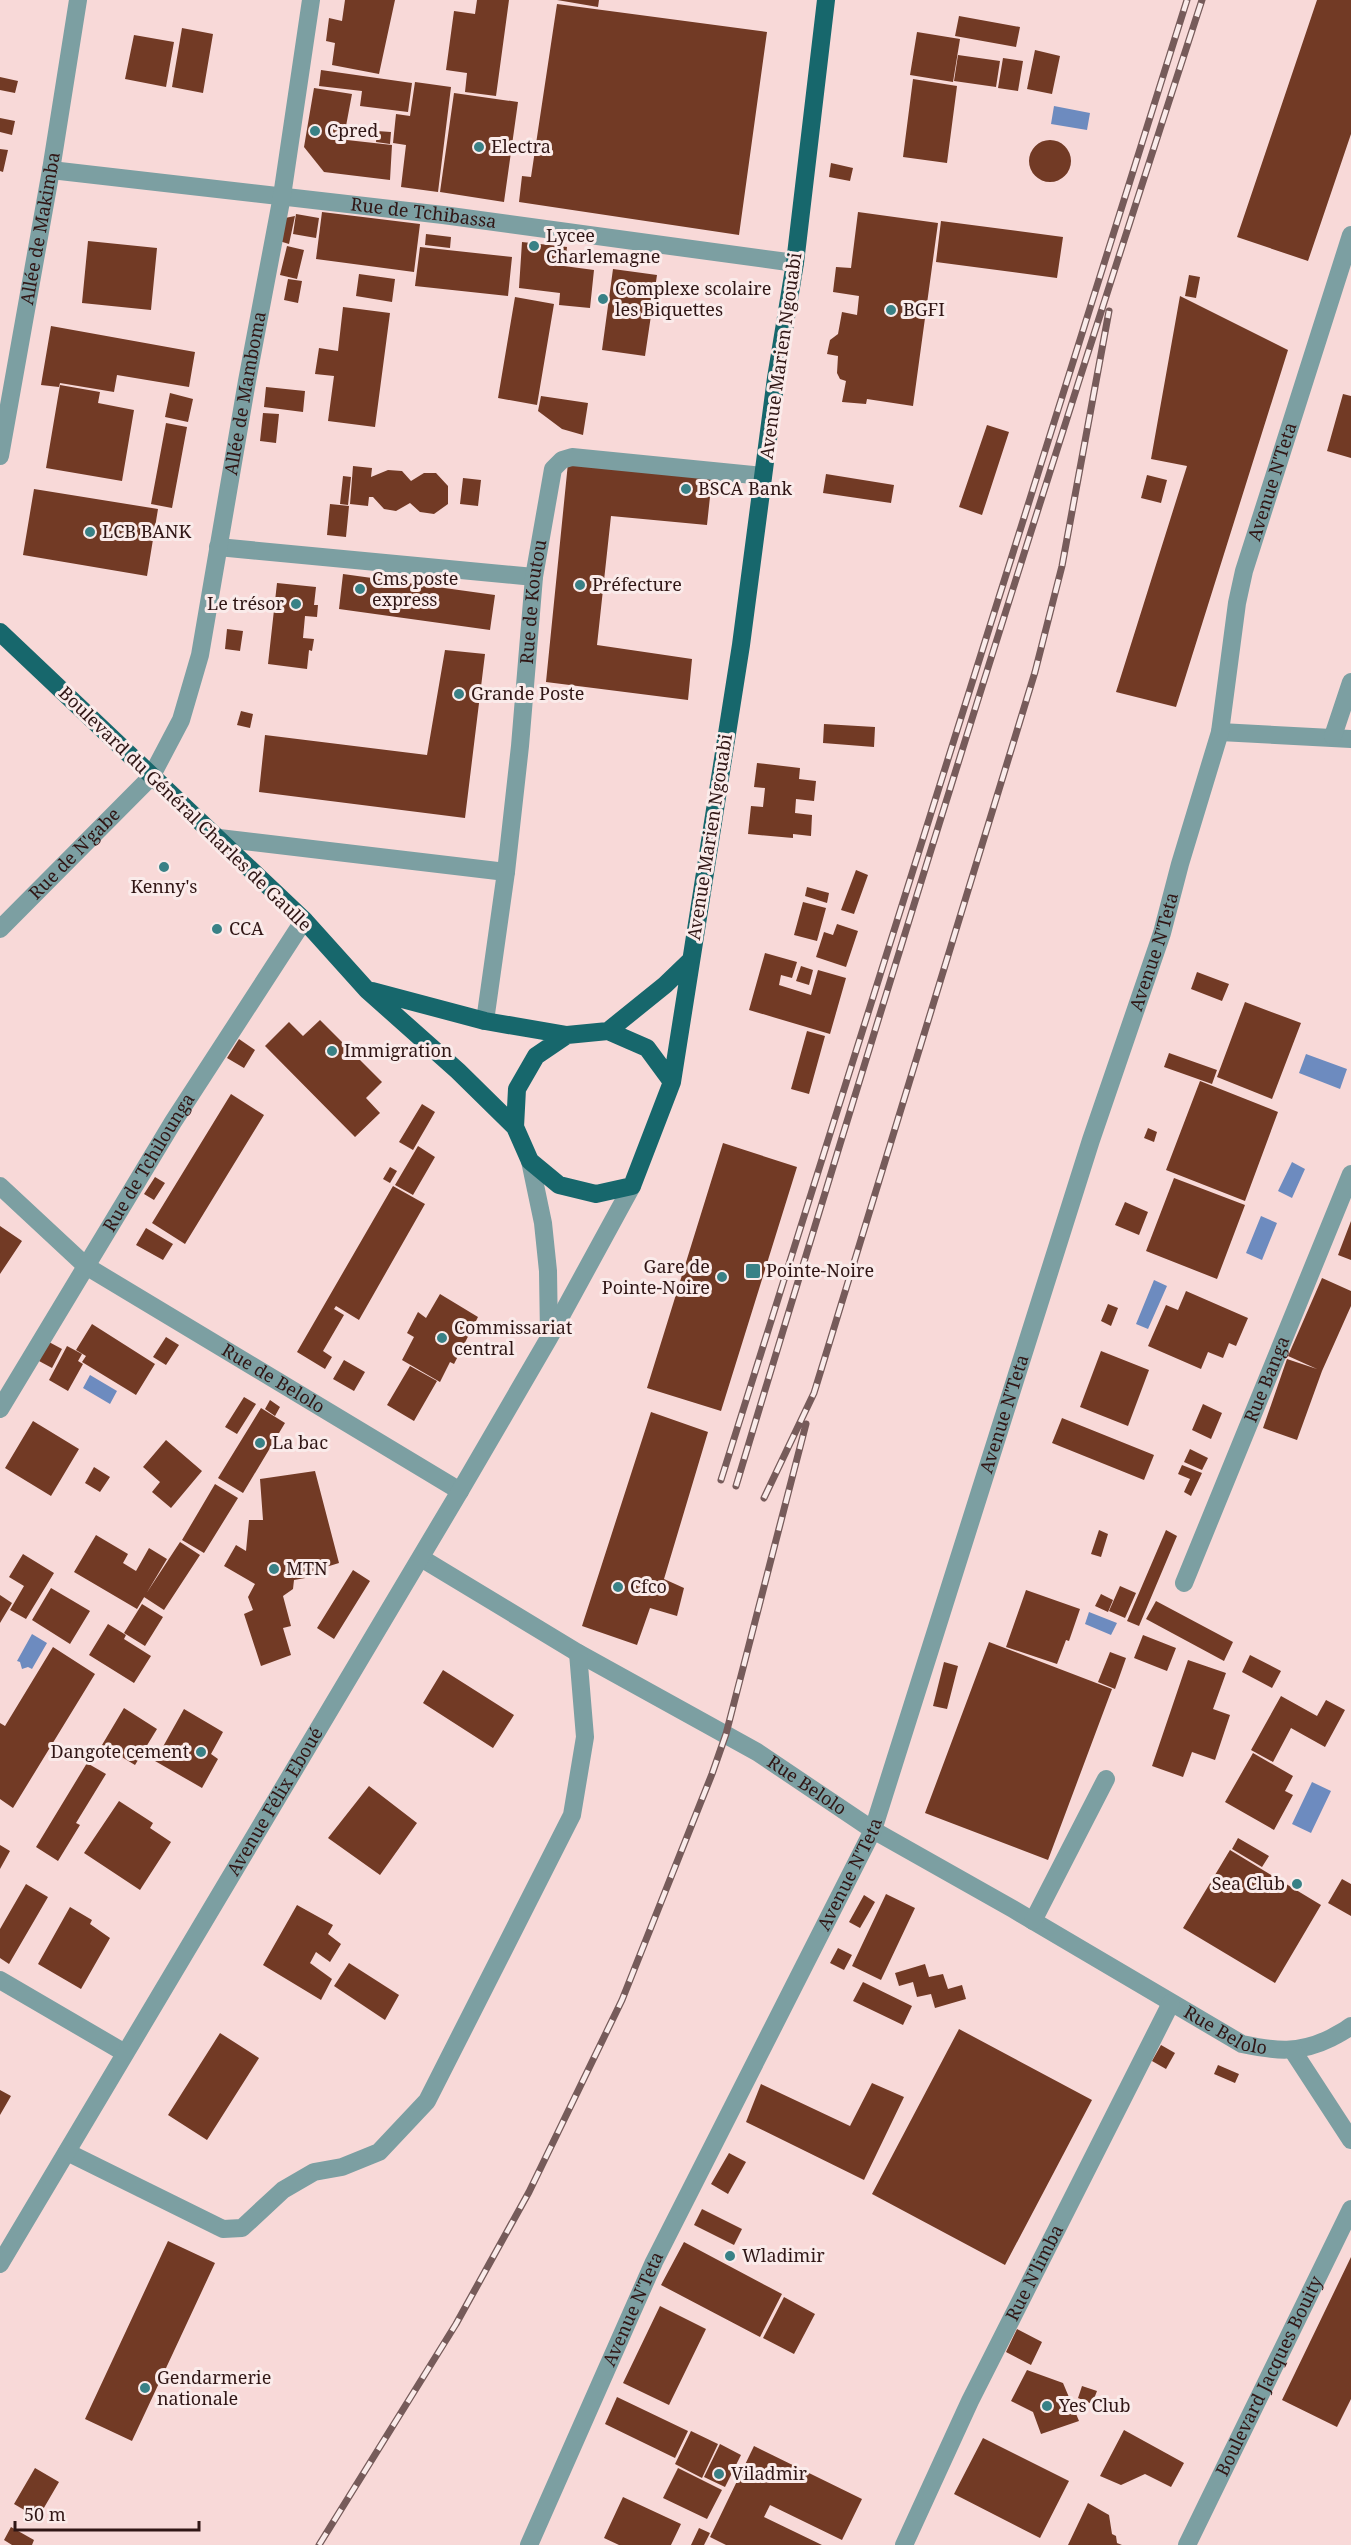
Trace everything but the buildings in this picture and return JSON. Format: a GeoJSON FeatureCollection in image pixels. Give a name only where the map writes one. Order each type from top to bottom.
{"type":"FeatureCollection","features":[{"type":"Feature","properties":{"kind":"main road","name":"Avenue Marien Ngouabi"},"geometry":{"type":"LineString","coordinates":[[672,1082],[741,645],[776,378],[795,263],[826,0]]}},
{"type":"Feature","properties":{"kind":"main road","name":"Boulevard du Général Charles de Gaulle"},"geometry":{"type":"LineString","coordinates":[[0,633],[151,777],[219,838],[304,920],[367,990],[458,1071],[515,1127]]}},
{"type":"Feature","properties":{"kind":"main road","name":"Avenue Marien Ngouabi"},"geometry":{"type":"LineString","coordinates":[[608,1031],[665,985],[691,960]]}},
{"type":"Feature","properties":{"kind":"main road"},"geometry":{"type":"LineString","coordinates":[[367,990],[485,1021],[567,1035],[608,1031],[647,1048],[672,1082],[632,1186],[596,1194],[559,1185],[530,1161],[515,1127],[517,1089],[531,1064],[536,1056],[567,1035]]}},
{"type":"Feature","properties":{"kind":"street","name":"Allée de Makimba"},"geometry":{"type":"LineString","coordinates":[[0,456],[51,170],[78,0]]}},
{"type":"Feature","properties":{"kind":"street","name":"Allée de Mamboma"},"geometry":{"type":"LineString","coordinates":[[151,777],[181,720],[200,655],[282,196],[311,0]]}},
{"type":"Feature","properties":{"kind":"street","name":"Rue de Tchibassa"},"geometry":{"type":"LineString","coordinates":[[51,170],[583,233],[795,263]]}},
{"type":"Feature","properties":{"kind":"street","name":"Avenue N'Teta"},"geometry":{"type":"LineString","coordinates":[[529,2545],[654,2262],[873,1830],[1091,1140],[1162,933],[1180,864],[1220,732],[1237,603],[1244,571],[1351,235]]}},
{"type":"Feature","properties":{"kind":"street","name":"Rue de Koutou"},"geometry":{"type":"LineString","coordinates":[[485,1021],[506,872],[520,746],[534,577],[553,469],[562,460],[572,457],[763,476]]}},
{"type":"Feature","properties":{"kind":"street"},"geometry":{"type":"LineString","coordinates":[[218,547],[534,577]]}},
{"type":"Feature","properties":{"kind":"street"},"geometry":{"type":"LineString","coordinates":[[1220,732],[1342,738],[1351,682]]}},
{"type":"Feature","properties":{"kind":"street","name":"Rue de N'gabe"},"geometry":{"type":"LineString","coordinates":[[0,929],[151,777]]}},
{"type":"Feature","properties":{"kind":"street"},"geometry":{"type":"LineString","coordinates":[[219,838],[506,872]]}},
{"type":"Feature","properties":{"kind":"street","name":"Rue de Tchilounga"},"geometry":{"type":"LineString","coordinates":[[0,1409],[173,1122],[304,920]]}},
{"type":"Feature","properties":{"kind":"street"},"geometry":{"type":"LineString","coordinates":[[530,1161],[543,1223],[548,1271],[549,1338]]}},
{"type":"Feature","properties":{"kind":"street","name":"Rue Banga"},"geometry":{"type":"LineString","coordinates":[[1184,1583],[1351,1174]]}},
{"type":"Feature","properties":{"kind":"street","name":"Rue de Belolo"},"geometry":{"type":"LineString","coordinates":[[0,1186],[86,1266],[460,1491]]}},
{"type":"Feature","properties":{"kind":"street","name":"Avenue Félix Eboué"},"geometry":{"type":"LineString","coordinates":[[0,2264],[460,1491],[549,1338],[632,1186]]}},
{"type":"Feature","properties":{"kind":"street","name":"Rue Belolo"},"geometry":{"type":"LineString","coordinates":[[421,1557],[578,1653],[758,1752],[873,1830],[1034,1921],[1242,2044],[1270,2050],[1293,2051]]}},
{"type":"Feature","properties":{"kind":"street"},"geometry":{"type":"LineString","coordinates":[[67,2152],[223,2229],[242,2228],[283,2190],[314,2172],[342,2167],[380,2152],[427,2101],[572,1815],[585,1737],[578,1653]]}},
{"type":"Feature","properties":{"kind":"street"},"geometry":{"type":"LineString","coordinates":[[1034,1921],[1106,1779]]}},
{"type":"Feature","properties":{"kind":"street"},"geometry":{"type":"LineString","coordinates":[[0,1980],[125,2053]]}},
{"type":"Feature","properties":{"kind":"street","name":"Rue N'limba"},"geometry":{"type":"LineString","coordinates":[[904,2545],[970,2401],[1171,2003]]}},
{"type":"Feature","properties":{"kind":"street"},"geometry":{"type":"LineString","coordinates":[[1351,2026],[1320,2043],[1293,2051],[1351,2140]]}},
{"type":"Feature","properties":{"kind":"street","name":"Boulevard Jacques Bouity"},"geometry":{"type":"LineString","coordinates":[[1187,2545],[1351,2209]]}},
{"type":"Feature","properties":{"kind":"water"},"geometry":{"type":"Polygon","coordinates":[[[1054,106],[1090,113],[1087,130],[1051,124],[1054,106]]]}},
{"type":"Feature","properties":{"kind":"water"},"geometry":{"type":"Polygon","coordinates":[[[1306,1054],[1347,1069],[1340,1089],[1299,1073],[1306,1054]]]}},
{"type":"Feature","properties":{"kind":"water"},"geometry":{"type":"Polygon","coordinates":[[[1292,1162],[1305,1169],[1292,1198],[1278,1191],[1292,1162]]]}},
{"type":"Feature","properties":{"kind":"water"},"geometry":{"type":"Polygon","coordinates":[[[1261,1216],[1277,1223],[1262,1260],[1246,1253],[1261,1216]]]}},
{"type":"Feature","properties":{"kind":"water"},"geometry":{"type":"Polygon","coordinates":[[[1154,1280],[1167,1286],[1148,1329],[1136,1324],[1154,1280]]]}},
{"type":"Feature","properties":{"kind":"water"},"geometry":{"type":"Polygon","coordinates":[[[90,1375],[117,1391],[110,1404],[83,1388],[90,1375]]]}},
{"type":"Feature","properties":{"kind":"water"},"geometry":{"type":"Polygon","coordinates":[[[1089,1612],[1117,1623],[1111,1635],[1085,1624],[1089,1612]]]}},
{"type":"Feature","properties":{"kind":"water"},"geometry":{"type":"Polygon","coordinates":[[[32,1634],[47,1643],[32,1669],[28,1667],[22,1669],[20,1662],[17,1661],[32,1634]]]}},
{"type":"Feature","properties":{"kind":"water"},"geometry":{"type":"Polygon","coordinates":[[[1312,1782],[1331,1791],[1311,1833],[1292,1824],[1312,1782]]]}},
{"type":"Feature","properties":{"kind":"railway"},"geometry":{"type":"LineString","coordinates":[[721,1480],[1187,0]]}},
{"type":"Feature","properties":{"kind":"railway"},"geometry":{"type":"LineString","coordinates":[[736,1486],[965,742],[1202,0]]}},
{"type":"Feature","properties":{"kind":"railway"},"geometry":{"type":"LineString","coordinates":[[764,1498],[814,1393],[1035,672],[1062,566],[1109,311]]}},
{"type":"Feature","properties":{"kind":"railway"},"geometry":{"type":"LineString","coordinates":[[319,2545],[456,2324],[529,2192],[622,2000],[726,1734],[806,1424]]}},
{"type":"Feature","properties":{"kind":"place","name":"Cpred"},"geometry":{"type":"Point","coordinates":[315,131]}},
{"type":"Feature","properties":{"kind":"place","name":"Electra"},"geometry":{"type":"Point","coordinates":[479,147]}},
{"type":"Feature","properties":{"kind":"place","name":"Lycee Charlemagne"},"geometry":{"type":"Point","coordinates":[534,246]}},
{"type":"Feature","properties":{"kind":"place","name":"Complexe scolaire les Biquettes"},"geometry":{"type":"Point","coordinates":[603,299]}},
{"type":"Feature","properties":{"kind":"place","name":"BGFI"},"geometry":{"type":"Point","coordinates":[891,310]}},
{"type":"Feature","properties":{"kind":"place","name":"BSCA Bank"},"geometry":{"type":"Point","coordinates":[686,489]}},
{"type":"Feature","properties":{"kind":"place","name":"LCB BANK"},"geometry":{"type":"Point","coordinates":[90,532]}},
{"type":"Feature","properties":{"kind":"place","name":"Préfecture"},"geometry":{"type":"Point","coordinates":[580,585]}},
{"type":"Feature","properties":{"kind":"place","name":"Cms poste express"},"geometry":{"type":"Point","coordinates":[360,589]}},
{"type":"Feature","properties":{"kind":"place","name":"Le trésor"},"geometry":{"type":"Point","coordinates":[296,604]}},
{"type":"Feature","properties":{"kind":"place","name":"Grande Poste"},"geometry":{"type":"Point","coordinates":[459,694]}},
{"type":"Feature","properties":{"kind":"place","name":"Kenny's"},"geometry":{"type":"Point","coordinates":[164,867]}},
{"type":"Feature","properties":{"kind":"place","name":"CCA"},"geometry":{"type":"Point","coordinates":[217,929]}},
{"type":"Feature","properties":{"kind":"place","name":"Immigration"},"geometry":{"type":"Point","coordinates":[332,1051]}},
{"type":"Feature","properties":{"kind":"place","name":"Pointe-Noire"},"geometry":{"type":"Point","coordinates":[753,1271]}},
{"type":"Feature","properties":{"kind":"place","name":"Gare de Pointe-Noire"},"geometry":{"type":"Point","coordinates":[722,1277]}},
{"type":"Feature","properties":{"kind":"place","name":"Commissariat central"},"geometry":{"type":"Point","coordinates":[442,1338]}},
{"type":"Feature","properties":{"kind":"place","name":"La bac"},"geometry":{"type":"Point","coordinates":[260,1443]}},
{"type":"Feature","properties":{"kind":"place","name":"MTN"},"geometry":{"type":"Point","coordinates":[274,1569]}},
{"type":"Feature","properties":{"kind":"place","name":"Cfco"},"geometry":{"type":"Point","coordinates":[618,1587]}},
{"type":"Feature","properties":{"kind":"place","name":"Dangote cement"},"geometry":{"type":"Point","coordinates":[201,1752]}},
{"type":"Feature","properties":{"kind":"place","name":"Sea Club"},"geometry":{"type":"Point","coordinates":[1297,1884]}},
{"type":"Feature","properties":{"kind":"place","name":"Wladimir"},"geometry":{"type":"Point","coordinates":[730,2256]}},
{"type":"Feature","properties":{"kind":"place","name":"Gendarmerie nationale"},"geometry":{"type":"Point","coordinates":[145,2388]}},
{"type":"Feature","properties":{"kind":"place","name":"Yes Club"},"geometry":{"type":"Point","coordinates":[1047,2406]}},
{"type":"Feature","properties":{"kind":"place","name":"Viladmir"},"geometry":{"type":"Point","coordinates":[719,2474]}}]}
